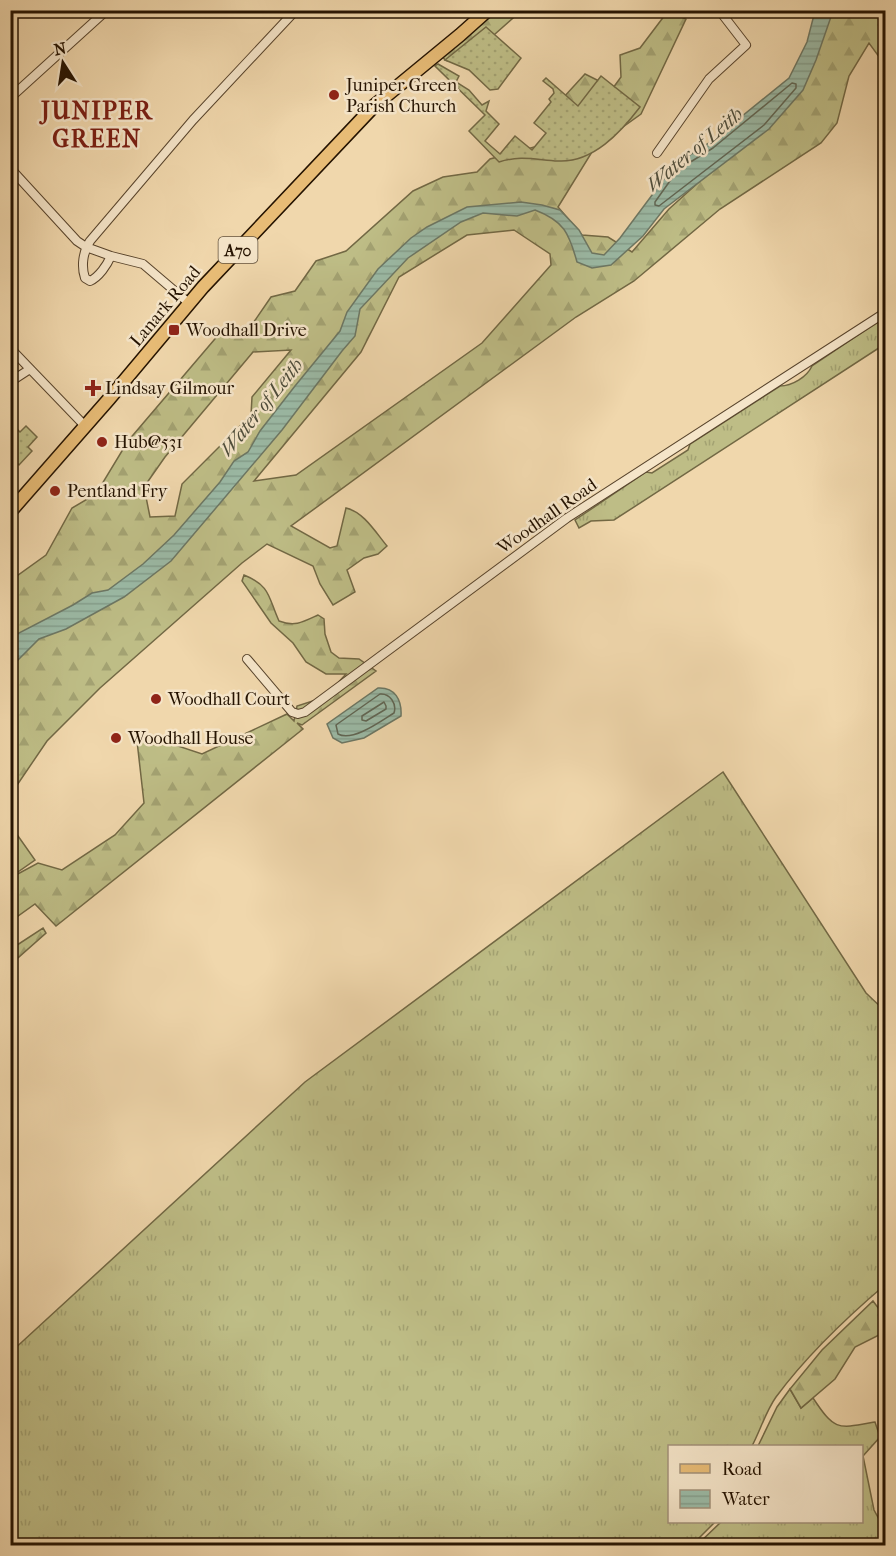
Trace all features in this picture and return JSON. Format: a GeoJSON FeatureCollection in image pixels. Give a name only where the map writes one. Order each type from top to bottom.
{"type":"FeatureCollection","features":[{"type":"Feature","properties":{"kind":"main road","name":"Lanark Road"},"geometry":{"type":"LineString","coordinates":[[10,512],[222,267],[375,105],[488,10]]}},
{"type":"Feature","properties":{"kind":"street"},"geometry":{"type":"LineString","coordinates":[[10,98],[107,10]]}},
{"type":"Feature","properties":{"kind":"street"},"geometry":{"type":"LineString","coordinates":[[111,256],[96,278],[87,280],[83,273],[86,247],[193,120],[296,10]]}},
{"type":"Feature","properties":{"kind":"street"},"geometry":{"type":"LineString","coordinates":[[657,153],[709,79],[746,45],[722,12]]}},
{"type":"Feature","properties":{"kind":"street"},"geometry":{"type":"LineString","coordinates":[[10,168],[77,241],[86,247],[111,256],[143,264],[190,304]]}},
{"type":"Feature","properties":{"kind":"street","name":"Woodhall Road"},"geometry":{"type":"LineString","coordinates":[[247,659],[292,712],[298,714],[305,712],[567,518],[885,312]]}},
{"type":"Feature","properties":{"kind":"street"},"geometry":{"type":"LineString","coordinates":[[10,348],[85,426]]}},
{"type":"Feature","properties":{"kind":"street"},"geometry":{"type":"LineString","coordinates":[[10,382],[30,369]]}},
{"type":"Feature","properties":{"kind":"green space"},"geometry":{"type":"Polygon","coordinates":[[[482,11],[521,11],[486,42],[456,63],[445,60],[440,53],[482,11]]]}},
{"type":"Feature","properties":{"kind":"green space"},"geometry":{"type":"Polygon","coordinates":[[[668,11],[686,19],[641,114],[595,147],[558,207],[582,235],[608,237],[632,252],[669,209],[740,145],[801,84],[830,11],[885,11],[885,65],[869,43],[849,76],[837,123],[821,143],[720,209],[634,281],[576,317],[291,526],[330,548],[337,546],[346,508],[358,514],[369,524],[387,546],[378,554],[364,558],[347,570],[355,592],[333,605],[320,584],[313,566],[267,544],[242,563],[100,688],[47,741],[11,794],[10,581],[46,555],[72,508],[96,494],[128,441],[220,333],[249,329],[271,297],[295,291],[316,261],[346,251],[413,191],[443,177],[477,172],[490,159],[553,142],[562,99],[585,74],[613,88],[621,77],[620,55],[640,48],[668,11]],[[514,230],[467,235],[399,277],[361,352],[254,481],[296,475],[482,343],[551,265],[550,254],[514,230]],[[291,350],[253,352],[165,457],[144,487],[150,517],[175,516],[182,484],[251,415],[252,397],[291,350]]]}},
{"type":"Feature","properties":{"kind":"green space"},"geometry":{"type":"Polygon","coordinates":[[[486,27],[521,58],[498,89],[490,90],[469,70],[445,60],[486,27]]]}},
{"type":"Feature","properties":{"kind":"green space"},"geometry":{"type":"Polygon","coordinates":[[[438,64],[459,76],[456,82],[469,90],[482,105],[489,101],[486,111],[499,124],[485,141],[500,154],[515,136],[532,150],[546,133],[534,123],[551,102],[549,99],[554,93],[553,89],[543,81],[546,78],[578,106],[601,76],[640,107],[615,136],[583,157],[558,161],[521,158],[499,162],[469,131],[485,115],[435,66],[438,64]]]}},
{"type":"Feature","properties":{"kind":"green space"},"geometry":{"type":"Polygon","coordinates":[[[885,317],[885,344],[614,520],[591,521],[579,528],[575,520],[646,472],[652,473],[688,450],[690,444],[780,386],[799,380],[812,366],[885,317]]]}},
{"type":"Feature","properties":{"kind":"green space"},"geometry":{"type":"Polygon","coordinates":[[[26,426],[37,437],[28,447],[32,451],[19,465],[12,458],[16,453],[11,447],[11,434],[16,428],[20,432],[26,426]]]}},
{"type":"Feature","properties":{"kind":"green space"},"geometry":{"type":"Polygon","coordinates":[[[244,575],[259,583],[268,593],[279,621],[294,624],[318,615],[324,619],[325,634],[331,652],[339,658],[359,659],[376,671],[302,725],[297,723],[303,729],[56,926],[35,904],[11,921],[10,872],[14,876],[38,863],[62,870],[115,835],[144,803],[136,732],[202,754],[287,714],[294,721],[297,706],[325,697],[346,674],[326,674],[306,662],[293,643],[271,623],[242,581],[244,575]]]}},
{"type":"Feature","properties":{"kind":"green space"},"geometry":{"type":"Polygon","coordinates":[[[723,772],[866,993],[885,1011],[886,1284],[856,1310],[788,1381],[772,1403],[752,1445],[668,1445],[668,1523],[714,1523],[691,1546],[11,1545],[11,1352],[305,1082],[723,772]]]}},
{"type":"Feature","properties":{"kind":"green space"},"geometry":{"type":"Polygon","coordinates":[[[11,826],[35,860],[15,874],[11,868],[11,826]]]}},
{"type":"Feature","properties":{"kind":"green space"},"geometry":{"type":"Polygon","coordinates":[[[43,928],[46,933],[11,964],[11,949],[43,928]]]}},
{"type":"Feature","properties":{"kind":"green space"},"geometry":{"type":"Polygon","coordinates":[[[873,1301],[885,1317],[885,1332],[855,1347],[835,1379],[801,1408],[790,1389],[822,1350],[873,1301]]]}},
{"type":"Feature","properties":{"kind":"green space"},"geometry":{"type":"Polygon","coordinates":[[[790,1389],[801,1408],[813,1398],[832,1422],[852,1426],[875,1422],[880,1437],[863,1456],[863,1445],[758,1445],[777,1407],[790,1389]]]}},
{"type":"Feature","properties":{"kind":"green space"},"geometry":{"type":"Polygon","coordinates":[[[863,1456],[874,1510],[885,1530],[885,1545],[773,1546],[760,1541],[757,1545],[696,1546],[720,1523],[863,1523],[863,1456]]]}},
{"type":"Feature","properties":{"kind":"water"},"geometry":{"type":"Polygon","coordinates":[[[815,11],[833,11],[803,90],[769,129],[664,209],[643,236],[611,265],[592,268],[577,262],[564,229],[553,219],[535,210],[517,216],[483,213],[461,222],[408,258],[360,309],[355,336],[282,430],[171,561],[124,597],[66,629],[39,639],[11,667],[11,640],[15,635],[92,593],[108,590],[143,564],[174,535],[220,482],[234,461],[248,452],[260,431],[340,331],[347,312],[378,269],[411,238],[427,227],[467,207],[521,202],[560,210],[579,230],[592,253],[604,255],[680,161],[709,143],[789,78],[807,42],[815,11]]]}},
{"type":"Feature","properties":{"kind":"water"},"geometry":{"type":"Polygon","coordinates":[[[378,688],[393,692],[399,700],[401,716],[364,738],[342,743],[333,738],[327,724],[378,688]]]}},
{"type":"Feature","properties":{"kind":"place","name":"Juniper Green Parish Church"},"geometry":{"type":"Point","coordinates":[334,95]}},
{"type":"Feature","properties":{"kind":"place","name":"Woodhall Drive"},"geometry":{"type":"Point","coordinates":[174,330]}},
{"type":"Feature","properties":{"kind":"place","name":"Lindsay Gilmour"},"geometry":{"type":"Point","coordinates":[93,388]}},
{"type":"Feature","properties":{"kind":"place","name":"Hub@531"},"geometry":{"type":"Point","coordinates":[102,442]}},
{"type":"Feature","properties":{"kind":"place","name":"Pentland Fry"},"geometry":{"type":"Point","coordinates":[55,491]}},
{"type":"Feature","properties":{"kind":"place","name":"Woodhall Court"},"geometry":{"type":"Point","coordinates":[156,699]}},
{"type":"Feature","properties":{"kind":"place","name":"Woodhall House"},"geometry":{"type":"Point","coordinates":[116,738]}},
{"type":"Feature","properties":{"kind":"district","name":"JUNIPER GREEN"},"geometry":{"type":"Point","coordinates":[97,125]}},
{"type":"Feature","properties":{"kind":"water label","name":"Water of Leith"},"geometry":{"type":"Point","coordinates":[694,149]}},
{"type":"Feature","properties":{"kind":"water label","name":"Water of Leith"},"geometry":{"type":"Point","coordinates":[261,407]}}]}
